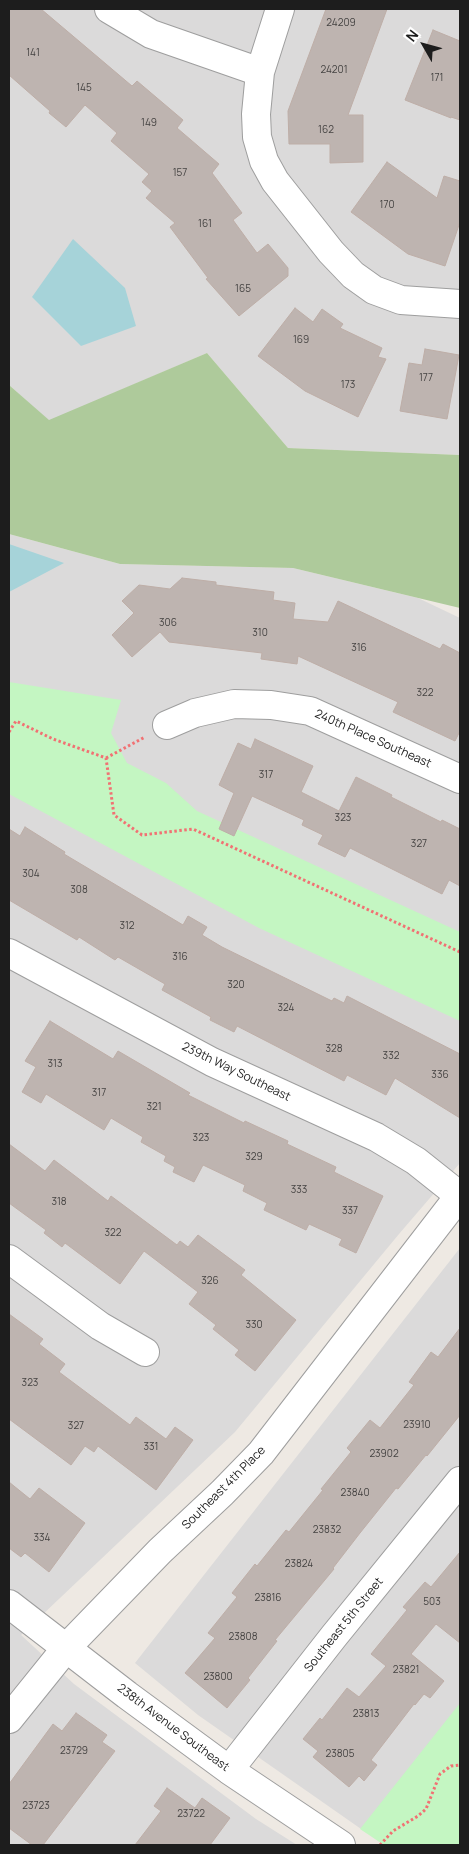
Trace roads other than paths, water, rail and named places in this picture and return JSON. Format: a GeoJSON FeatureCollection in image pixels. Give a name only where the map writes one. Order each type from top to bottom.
{"type":"FeatureCollection","features":[{"type":"Feature","properties":{"kind":"street"},"geometry":{"type":"LineString","coordinates":[[110,9],[150,34],[260,72]]}},
{"type":"Feature","properties":{"kind":"street"},"geometry":{"type":"LineString","coordinates":[[280,9],[260,72],[256,114],[257,137],[264,161],[275,181],[331,252],[353,275],[374,290],[401,300],[460,304]]}},
{"type":"Feature","properties":{"kind":"street","name":"240th Place Southeast"},"geometry":{"type":"LineString","coordinates":[[167,725],[195,713],[234,704],[310,711],[460,779]]}},
{"type":"Feature","properties":{"kind":"street","name":"239th Way Southeast"},"geometry":{"type":"LineString","coordinates":[[9,953],[212,1062],[376,1137],[416,1161],[460,1195]]}},
{"type":"Feature","properties":{"kind":"street","name":"Southeast 4th Place"},"geometry":{"type":"LineString","coordinates":[[9,1720],[67,1647],[160,1551],[222,1493],[261,1453],[460,1195]]}},
{"type":"Feature","properties":{"kind":"street"},"geometry":{"type":"LineString","coordinates":[[9,1259],[100,1326],[145,1352]]}},
{"type":"Feature","properties":{"kind":"street","name":"Southeast 5th Street"},"geometry":{"type":"LineString","coordinates":[[230,1770],[334,1636],[452,1510],[460,1481]]}},
{"type":"Feature","properties":{"kind":"street","name":"238th Avenue Southeast"},"geometry":{"type":"LineString","coordinates":[[9,1604],[127,1695],[230,1770],[341,1845]]}},
{"type":"Feature","properties":{"kind":"water"},"geometry":{"type":"Polygon","coordinates":[[[73,239],[125,288],[136,326],[81,346],[32,297],[73,239]]]}},
{"type":"Feature","properties":{"kind":"water"},"geometry":{"type":"Polygon","coordinates":[[[9,544],[64,563],[9,592],[9,544]]]}}]}
